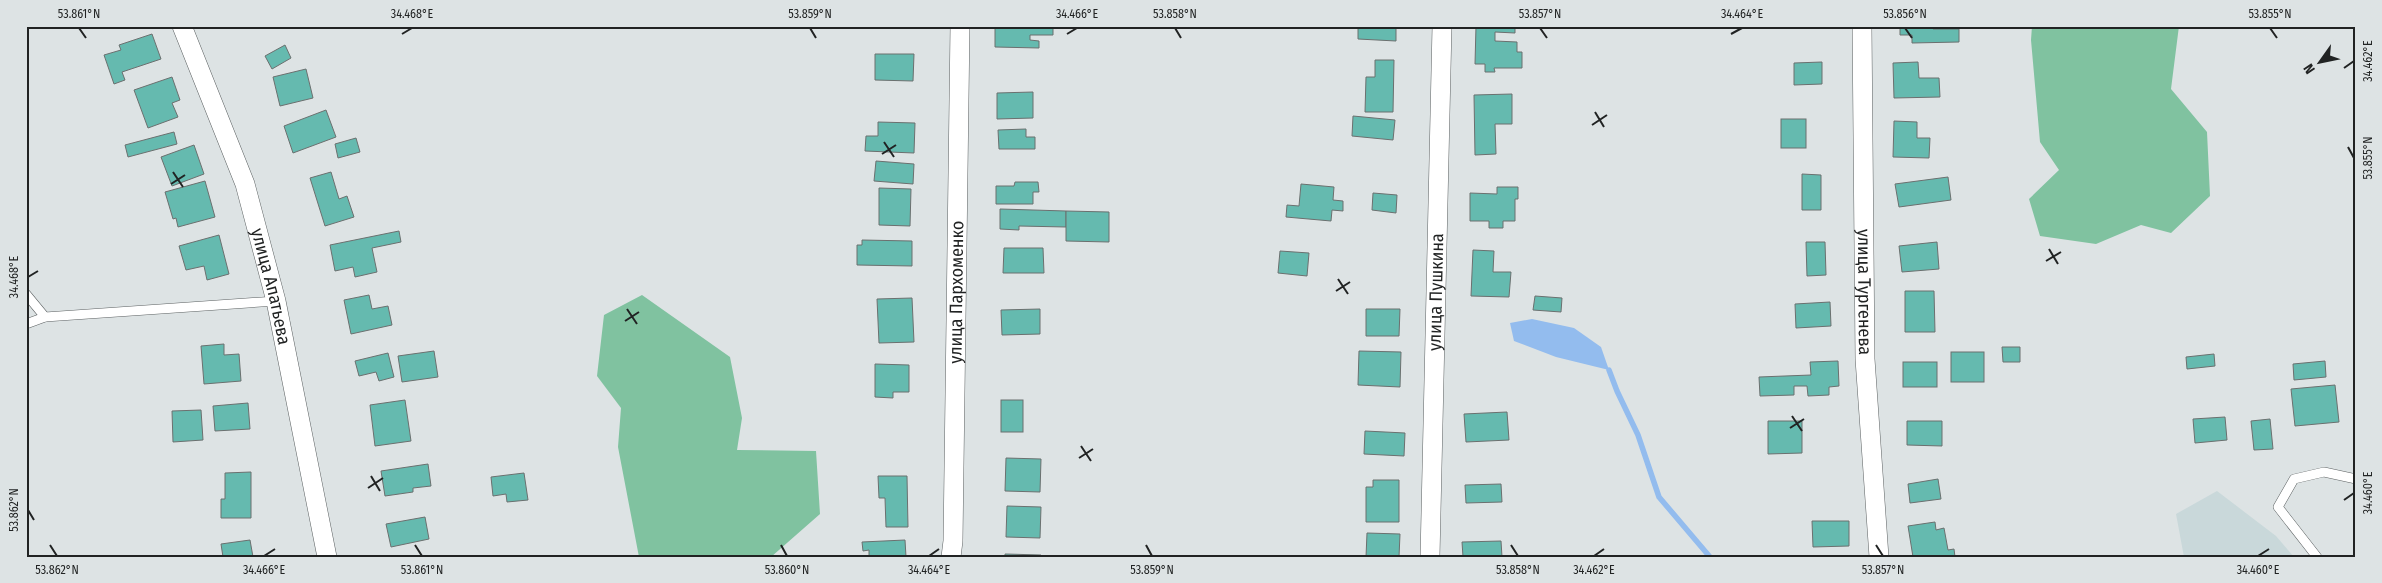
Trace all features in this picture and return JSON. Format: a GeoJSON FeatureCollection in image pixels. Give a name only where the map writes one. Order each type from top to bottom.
{"type":"FeatureCollection","features":[{"type":"Feature","properties":{"kind":"street","name":"улица Апатьева"},"geometry":{"type":"LineString","coordinates":[[182,26],[245,184],[276,301],[327,557]]}},
{"type":"Feature","properties":{"kind":"street","name":"улица Пархоменко"},"geometry":{"type":"LineString","coordinates":[[951,557],[953,542],[960,26]]}},
{"type":"Feature","properties":{"kind":"street","name":"улица Пушкина"},"geometry":{"type":"LineString","coordinates":[[1430,557],[1442,26]]}},
{"type":"Feature","properties":{"kind":"street","name":"улица Тургенева"},"geometry":{"type":"LineString","coordinates":[[1862,26],[1864,360],[1879,557]]}},
{"type":"Feature","properties":{"kind":"lane"},"geometry":{"type":"LineString","coordinates":[[26,294],[45,317]]}},
{"type":"Feature","properties":{"kind":"lane"},"geometry":{"type":"LineString","coordinates":[[26,324],[45,317],[276,301]]}},
{"type":"Feature","properties":{"kind":"lane"},"geometry":{"type":"LineString","coordinates":[[2317,557],[2278,507],[2294,479],[2324,472],[2356,479]]}},
{"type":"Feature","properties":{"kind":"shaded area"},"geometry":{"type":"Polygon","coordinates":[[[2217,491],[2276,536],[2294,557],[2184,557],[2176,514],[2217,491]]]}},
{"type":"Feature","properties":{"kind":"green space"},"geometry":{"type":"Polygon","coordinates":[[[2032,26],[2179,26],[2171,89],[2207,132],[2210,196],[2171,233],[2141,225],[2096,244],[2040,236],[2029,199],[2059,170],[2040,142],[2031,40],[2032,26]]]}},
{"type":"Feature","properties":{"kind":"green space"},"geometry":{"type":"Polygon","coordinates":[[[642,295],[730,357],[742,418],[737,450],[816,451],[820,514],[771,557],[639,557],[618,447],[621,408],[597,376],[604,315],[642,295]]]}},
{"type":"Feature","properties":{"kind":"water"},"geometry":{"type":"Polygon","coordinates":[[[1532,319],[1574,328],[1601,347],[1609,370],[1556,357],[1514,341],[1510,323],[1532,319]]]}},
{"type":"Feature","properties":{"kind":"building"},"geometry":{"type":"Polygon","coordinates":[[[995,26],[1053,26],[1053,35],[1030,35],[1030,40],[1039,41],[1039,48],[995,47],[995,26]]]}},
{"type":"Feature","properties":{"kind":"building"},"geometry":{"type":"Polygon","coordinates":[[[1358,26],[1396,26],[1396,41],[1358,39],[1358,26]]]}},
{"type":"Feature","properties":{"kind":"building"},"geometry":{"type":"Polygon","coordinates":[[[1476,26],[1515,26],[1515,33],[1495,32],[1495,41],[1517,42],[1517,52],[1522,52],[1522,68],[1494,68],[1495,72],[1485,72],[1485,64],[1475,64],[1476,26]]]}},
{"type":"Feature","properties":{"kind":"building"},"geometry":{"type":"Polygon","coordinates":[[[1900,26],[1933,26],[1933,29],[1959,29],[1959,42],[1912,43],[1912,35],[1900,35],[1900,26]]]}},
{"type":"Feature","properties":{"kind":"building"},"geometry":{"type":"Polygon","coordinates":[[[152,34],[161,59],[122,72],[125,80],[114,84],[104,55],[121,50],[119,45],[152,34]]]}},
{"type":"Feature","properties":{"kind":"building"},"geometry":{"type":"Polygon","coordinates":[[[285,45],[291,58],[272,69],[265,56],[285,45]]]}},
{"type":"Feature","properties":{"kind":"building"},"geometry":{"type":"Polygon","coordinates":[[[875,54],[914,54],[913,81],[875,80],[875,54]]]}},
{"type":"Feature","properties":{"kind":"building"},"geometry":{"type":"Polygon","coordinates":[[[1375,60],[1394,60],[1393,112],[1365,112],[1366,77],[1375,77],[1375,60]]]}},
{"type":"Feature","properties":{"kind":"building"},"geometry":{"type":"Polygon","coordinates":[[[1822,62],[1822,84],[1794,85],[1794,63],[1822,62]]]}},
{"type":"Feature","properties":{"kind":"building"},"geometry":{"type":"Polygon","coordinates":[[[1918,62],[1919,78],[1939,78],[1940,97],[1894,98],[1893,63],[1918,62]]]}},
{"type":"Feature","properties":{"kind":"building"},"geometry":{"type":"Polygon","coordinates":[[[306,69],[313,98],[280,106],[273,77],[306,69]]]}},
{"type":"Feature","properties":{"kind":"building"},"geometry":{"type":"Polygon","coordinates":[[[172,77],[180,100],[172,103],[178,117],[148,128],[134,90],[172,77]]]}},
{"type":"Feature","properties":{"kind":"building"},"geometry":{"type":"Polygon","coordinates":[[[1033,92],[1033,118],[997,119],[997,93],[1033,92]]]}},
{"type":"Feature","properties":{"kind":"building"},"geometry":{"type":"Polygon","coordinates":[[[1512,94],[1512,124],[1495,124],[1496,154],[1475,155],[1474,95],[1512,94]]]}},
{"type":"Feature","properties":{"kind":"building"},"geometry":{"type":"Polygon","coordinates":[[[326,110],[336,137],[293,153],[284,126],[326,110]]]}},
{"type":"Feature","properties":{"kind":"building"},"geometry":{"type":"Polygon","coordinates":[[[1353,116],[1395,120],[1393,140],[1352,136],[1353,116]]]}},
{"type":"Feature","properties":{"kind":"building"},"geometry":{"type":"Polygon","coordinates":[[[1781,119],[1806,119],[1806,148],[1781,148],[1781,119]]]}},
{"type":"Feature","properties":{"kind":"building"},"geometry":{"type":"Polygon","coordinates":[[[1894,121],[1917,122],[1917,138],[1930,138],[1929,158],[1893,157],[1894,121]]]}},
{"type":"Feature","properties":{"kind":"building"},"geometry":{"type":"Polygon","coordinates":[[[878,122],[915,123],[914,153],[865,151],[866,136],[878,136],[878,122]]]}},
{"type":"Feature","properties":{"kind":"building"},"geometry":{"type":"Polygon","coordinates":[[[1026,129],[1026,137],[1035,137],[1035,149],[999,149],[998,130],[1026,129]]]}},
{"type":"Feature","properties":{"kind":"building"},"geometry":{"type":"Polygon","coordinates":[[[174,132],[177,144],[128,157],[125,145],[174,132]]]}},
{"type":"Feature","properties":{"kind":"building"},"geometry":{"type":"Polygon","coordinates":[[[356,138],[360,152],[338,158],[335,144],[356,138]]]}},
{"type":"Feature","properties":{"kind":"building"},"geometry":{"type":"Polygon","coordinates":[[[194,145],[204,174],[172,186],[161,157],[194,145]]]}},
{"type":"Feature","properties":{"kind":"building"},"geometry":{"type":"Polygon","coordinates":[[[876,161],[914,164],[913,184],[874,181],[876,161]]]}},
{"type":"Feature","properties":{"kind":"building"},"geometry":{"type":"Polygon","coordinates":[[[331,172],[339,199],[347,196],[354,217],[325,226],[310,178],[331,172]]]}},
{"type":"Feature","properties":{"kind":"building"},"geometry":{"type":"Polygon","coordinates":[[[1802,174],[1821,175],[1821,210],[1802,210],[1802,174]]]}},
{"type":"Feature","properties":{"kind":"building"},"geometry":{"type":"Polygon","coordinates":[[[1948,177],[1951,200],[1899,207],[1895,184],[1948,177]]]}},
{"type":"Feature","properties":{"kind":"building"},"geometry":{"type":"Polygon","coordinates":[[[205,181],[215,217],[178,227],[176,218],[173,219],[165,192],[205,181]]]}},
{"type":"Feature","properties":{"kind":"building"},"geometry":{"type":"Polygon","coordinates":[[[1015,182],[1038,182],[1039,192],[1033,192],[1033,204],[996,204],[996,186],[1014,186],[1015,182]]]}},
{"type":"Feature","properties":{"kind":"building"},"geometry":{"type":"Polygon","coordinates":[[[1301,184],[1334,187],[1333,200],[1343,201],[1343,211],[1332,210],[1331,221],[1286,217],[1287,205],[1299,206],[1301,184]]]}},
{"type":"Feature","properties":{"kind":"building"},"geometry":{"type":"Polygon","coordinates":[[[1497,187],[1518,187],[1518,199],[1515,199],[1515,221],[1503,221],[1503,228],[1489,228],[1489,221],[1470,221],[1470,193],[1497,194],[1497,187]]]}},
{"type":"Feature","properties":{"kind":"building"},"geometry":{"type":"Polygon","coordinates":[[[879,188],[911,189],[910,226],[879,225],[879,188]]]}},
{"type":"Feature","properties":{"kind":"building"},"geometry":{"type":"Polygon","coordinates":[[[1373,193],[1397,195],[1396,213],[1372,210],[1373,193]]]}},
{"type":"Feature","properties":{"kind":"building"},"geometry":{"type":"Polygon","coordinates":[[[1000,209],[1066,211],[1066,227],[1019,226],[1019,230],[1000,229],[1000,209]]]}},
{"type":"Feature","properties":{"kind":"building"},"geometry":{"type":"Polygon","coordinates":[[[1066,211],[1109,212],[1109,242],[1066,241],[1066,211]]]}},
{"type":"Feature","properties":{"kind":"building"},"geometry":{"type":"Polygon","coordinates":[[[399,231],[401,242],[372,248],[377,272],[355,277],[353,267],[335,271],[330,245],[399,231]]]}},
{"type":"Feature","properties":{"kind":"building"},"geometry":{"type":"Polygon","coordinates":[[[219,235],[229,274],[207,280],[204,266],[186,270],[179,246],[219,235]]]}},
{"type":"Feature","properties":{"kind":"building"},"geometry":{"type":"Polygon","coordinates":[[[862,240],[912,241],[912,266],[857,265],[857,245],[862,245],[862,240]]]}},
{"type":"Feature","properties":{"kind":"building"},"geometry":{"type":"Polygon","coordinates":[[[1806,242],[1825,242],[1826,275],[1807,276],[1806,242]]]}},
{"type":"Feature","properties":{"kind":"building"},"geometry":{"type":"Polygon","coordinates":[[[1937,242],[1939,269],[1902,272],[1899,246],[1937,242]]]}},
{"type":"Feature","properties":{"kind":"building"},"geometry":{"type":"Polygon","coordinates":[[[1004,248],[1043,248],[1044,273],[1003,273],[1004,248]]]}},
{"type":"Feature","properties":{"kind":"building"},"geometry":{"type":"Polygon","coordinates":[[[1473,250],[1494,251],[1493,272],[1511,272],[1509,297],[1471,296],[1473,250]]]}},
{"type":"Feature","properties":{"kind":"building"},"geometry":{"type":"Polygon","coordinates":[[[1280,251],[1309,253],[1307,276],[1278,273],[1280,251]]]}},
{"type":"Feature","properties":{"kind":"building"},"geometry":{"type":"Polygon","coordinates":[[[1905,291],[1934,291],[1935,332],[1905,332],[1905,291]]]}},
{"type":"Feature","properties":{"kind":"building"},"geometry":{"type":"Polygon","coordinates":[[[369,295],[372,309],[388,306],[392,325],[351,334],[344,300],[369,295]]]}},
{"type":"Feature","properties":{"kind":"building"},"geometry":{"type":"Polygon","coordinates":[[[1535,296],[1562,298],[1561,312],[1533,310],[1535,296]]]}},
{"type":"Feature","properties":{"kind":"building"},"geometry":{"type":"Polygon","coordinates":[[[912,298],[914,342],[879,343],[877,299],[912,298]]]}},
{"type":"Feature","properties":{"kind":"building"},"geometry":{"type":"Polygon","coordinates":[[[1830,302],[1831,326],[1796,328],[1795,304],[1830,302]]]}},
{"type":"Feature","properties":{"kind":"building"},"geometry":{"type":"Polygon","coordinates":[[[1040,309],[1040,334],[1002,335],[1001,310],[1040,309]]]}},
{"type":"Feature","properties":{"kind":"building"},"geometry":{"type":"Polygon","coordinates":[[[1366,309],[1400,309],[1399,336],[1366,336],[1366,309]]]}},
{"type":"Feature","properties":{"kind":"building"},"geometry":{"type":"Polygon","coordinates":[[[224,344],[224,355],[239,354],[241,381],[204,384],[201,346],[224,344]]]}},
{"type":"Feature","properties":{"kind":"building"},"geometry":{"type":"Polygon","coordinates":[[[2002,347],[2020,347],[2020,362],[2003,362],[2002,347]]]}},
{"type":"Feature","properties":{"kind":"building"},"geometry":{"type":"Polygon","coordinates":[[[434,351],[438,377],[402,382],[398,356],[434,351]]]}},
{"type":"Feature","properties":{"kind":"building"},"geometry":{"type":"Polygon","coordinates":[[[1359,351],[1401,352],[1400,387],[1358,385],[1359,351]]]}},
{"type":"Feature","properties":{"kind":"building"},"geometry":{"type":"Polygon","coordinates":[[[1951,352],[1984,352],[1984,382],[1951,382],[1951,352]]]}},
{"type":"Feature","properties":{"kind":"building"},"geometry":{"type":"Polygon","coordinates":[[[388,353],[394,377],[379,381],[376,372],[359,376],[355,361],[388,353]]]}},
{"type":"Feature","properties":{"kind":"building"},"geometry":{"type":"Polygon","coordinates":[[[2214,354],[2215,366],[2187,369],[2186,357],[2214,354]]]}},
{"type":"Feature","properties":{"kind":"building"},"geometry":{"type":"Polygon","coordinates":[[[1838,361],[1839,386],[1829,387],[1829,395],[1808,396],[1807,386],[1794,386],[1794,395],[1760,396],[1759,377],[1811,375],[1810,362],[1838,361]]]}},
{"type":"Feature","properties":{"kind":"building"},"geometry":{"type":"Polygon","coordinates":[[[2325,361],[2326,377],[2294,380],[2293,364],[2325,361]]]}},
{"type":"Feature","properties":{"kind":"building"},"geometry":{"type":"Polygon","coordinates":[[[1903,362],[1937,362],[1937,387],[1903,387],[1903,362]]]}},
{"type":"Feature","properties":{"kind":"building"},"geometry":{"type":"Polygon","coordinates":[[[875,364],[909,365],[909,392],[893,392],[893,398],[875,397],[875,364]]]}},
{"type":"Feature","properties":{"kind":"building"},"geometry":{"type":"Polygon","coordinates":[[[2335,385],[2339,422],[2295,426],[2291,389],[2335,385]]]}},
{"type":"Feature","properties":{"kind":"building"},"geometry":{"type":"Polygon","coordinates":[[[405,400],[411,441],[375,446],[370,405],[405,400]]]}},
{"type":"Feature","properties":{"kind":"building"},"geometry":{"type":"Polygon","coordinates":[[[1001,400],[1023,400],[1023,432],[1001,432],[1001,400]]]}},
{"type":"Feature","properties":{"kind":"building"},"geometry":{"type":"Polygon","coordinates":[[[248,403],[250,429],[215,431],[213,406],[248,403]]]}},
{"type":"Feature","properties":{"kind":"building"},"geometry":{"type":"Polygon","coordinates":[[[201,410],[203,440],[173,442],[172,411],[201,410]]]}},
{"type":"Feature","properties":{"kind":"building"},"geometry":{"type":"Polygon","coordinates":[[[1507,412],[1509,440],[1466,442],[1464,414],[1507,412]]]}},
{"type":"Feature","properties":{"kind":"building"},"geometry":{"type":"Polygon","coordinates":[[[2225,417],[2227,440],[2195,443],[2193,419],[2225,417]]]}},
{"type":"Feature","properties":{"kind":"building"},"geometry":{"type":"Polygon","coordinates":[[[2270,419],[2273,449],[2254,450],[2251,421],[2270,419]]]}},
{"type":"Feature","properties":{"kind":"building"},"geometry":{"type":"Polygon","coordinates":[[[1768,421],[1802,421],[1802,453],[1768,454],[1768,421]]]}},
{"type":"Feature","properties":{"kind":"building"},"geometry":{"type":"Polygon","coordinates":[[[1907,421],[1942,421],[1942,446],[1907,445],[1907,421]]]}},
{"type":"Feature","properties":{"kind":"building"},"geometry":{"type":"Polygon","coordinates":[[[1365,431],[1405,433],[1404,456],[1364,454],[1365,431]]]}},
{"type":"Feature","properties":{"kind":"building"},"geometry":{"type":"Polygon","coordinates":[[[1006,458],[1041,459],[1040,492],[1005,491],[1006,458]]]}},
{"type":"Feature","properties":{"kind":"building"},"geometry":{"type":"Polygon","coordinates":[[[428,464],[431,486],[413,488],[413,492],[385,496],[381,471],[428,464]]]}},
{"type":"Feature","properties":{"kind":"building"},"geometry":{"type":"Polygon","coordinates":[[[251,472],[251,518],[221,518],[221,499],[225,499],[225,473],[251,472]]]}},
{"type":"Feature","properties":{"kind":"building"},"geometry":{"type":"Polygon","coordinates":[[[524,473],[528,500],[507,502],[506,494],[493,496],[491,477],[524,473]]]}},
{"type":"Feature","properties":{"kind":"building"},"geometry":{"type":"Polygon","coordinates":[[[878,476],[907,476],[908,527],[886,527],[885,498],[879,498],[878,476]]]}},
{"type":"Feature","properties":{"kind":"building"},"geometry":{"type":"Polygon","coordinates":[[[1938,479],[1941,499],[1910,503],[1908,484],[1938,479]]]}},
{"type":"Feature","properties":{"kind":"building"},"geometry":{"type":"Polygon","coordinates":[[[1373,480],[1399,480],[1399,522],[1366,522],[1366,487],[1373,487],[1373,480]]]}},
{"type":"Feature","properties":{"kind":"building"},"geometry":{"type":"Polygon","coordinates":[[[1501,484],[1502,502],[1466,503],[1465,485],[1501,484]]]}},
{"type":"Feature","properties":{"kind":"building"},"geometry":{"type":"Polygon","coordinates":[[[1007,506],[1041,507],[1040,538],[1006,537],[1007,506]]]}},
{"type":"Feature","properties":{"kind":"building"},"geometry":{"type":"Polygon","coordinates":[[[425,517],[429,539],[391,547],[386,524],[425,517]]]}},
{"type":"Feature","properties":{"kind":"building"},"geometry":{"type":"Polygon","coordinates":[[[1812,521],[1849,521],[1849,546],[1813,547],[1812,521]]]}},
{"type":"Feature","properties":{"kind":"building"},"geometry":{"type":"Polygon","coordinates":[[[1935,522],[1936,530],[1944,528],[1948,550],[1954,549],[1955,557],[1913,557],[1908,526],[1935,522]]]}},
{"type":"Feature","properties":{"kind":"building"},"geometry":{"type":"Polygon","coordinates":[[[1367,533],[1400,534],[1399,557],[1366,557],[1367,533]]]}},
{"type":"Feature","properties":{"kind":"building"},"geometry":{"type":"Polygon","coordinates":[[[250,540],[253,557],[223,557],[221,544],[250,540]]]}},
{"type":"Feature","properties":{"kind":"building"},"geometry":{"type":"Polygon","coordinates":[[[905,540],[906,557],[869,557],[869,550],[863,551],[862,542],[905,540]]]}},
{"type":"Feature","properties":{"kind":"building"},"geometry":{"type":"Polygon","coordinates":[[[1501,541],[1502,557],[1463,557],[1462,542],[1501,541]]]}},
{"type":"Feature","properties":{"kind":"building"},"geometry":{"type":"Polygon","coordinates":[[[1005,554],[1041,555],[1041,557],[1005,557],[1005,554]]]}},
{"type":"Feature","properties":{"kind":"waterway"},"geometry":{"type":"LineString","coordinates":[[1609,370],[1638,435],[1659,497],[1710,557]]}}]}
